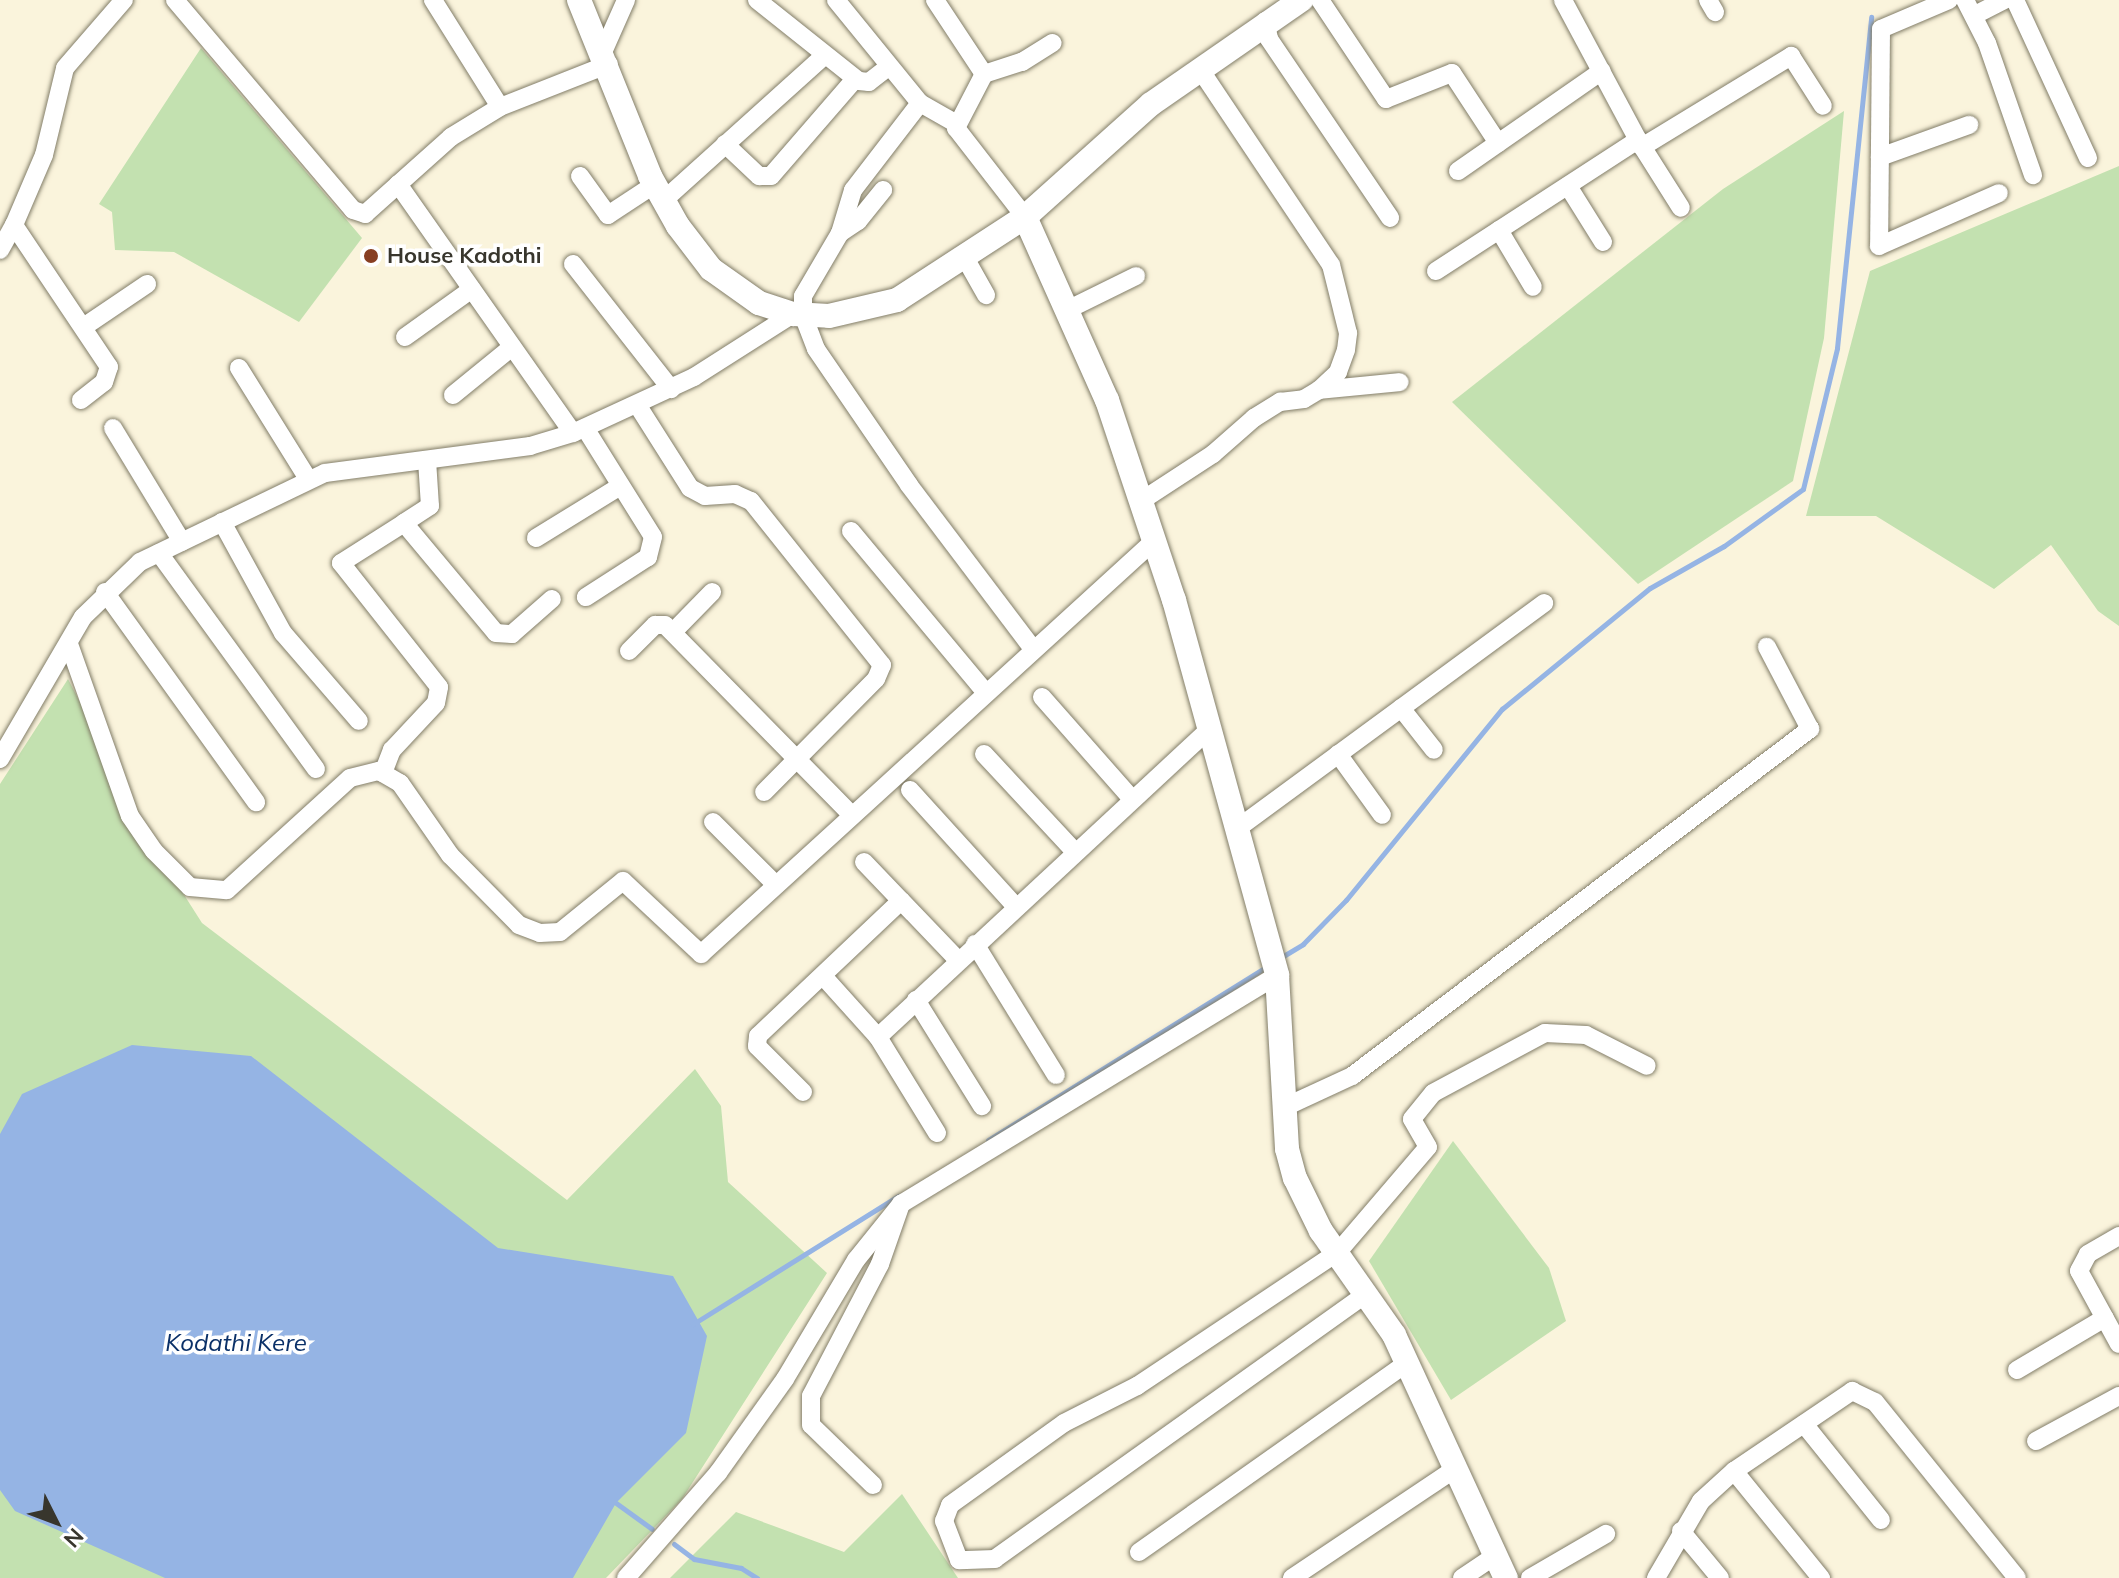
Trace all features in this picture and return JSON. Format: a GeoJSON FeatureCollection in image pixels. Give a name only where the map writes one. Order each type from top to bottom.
{"type":"FeatureCollection","features":[{"type":"Feature","properties":{"kind":"street"},"geometry":{"type":"LineString","coordinates":[[0,250],[44,155],[65,68],[124,0]]}},
{"type":"Feature","properties":{"kind":"street"},"geometry":{"type":"LineString","coordinates":[[175,0],[353,210],[373,210],[451,137],[500,107],[606,58],[626,0]]}},
{"type":"Feature","properties":{"kind":"street"},"geometry":{"type":"LineString","coordinates":[[433,0],[500,107]]}},
{"type":"Feature","properties":{"kind":"street"},"geometry":{"type":"LineString","coordinates":[[579,0],[606,58],[659,192],[711,269],[759,303],[798,314],[829,316],[897,300],[1025,217],[1151,104],[1265,21],[1301,0]]}},
{"type":"Feature","properties":{"kind":"street"},"geometry":{"type":"LineString","coordinates":[[757,0],[823,57],[855,79],[869,82],[888,67]]}},
{"type":"Feature","properties":{"kind":"street"},"geometry":{"type":"LineString","coordinates":[[836,0],[920,103],[957,124],[1025,217],[1107,400],[1154,541],[1210,729],[1277,975],[1285,1107],[1295,1178],[1407,1363],[1506,1578]]}},
{"type":"Feature","properties":{"kind":"street"},"geometry":{"type":"LineString","coordinates":[[935,0],[984,74]]}},
{"type":"Feature","properties":{"kind":"street"},"geometry":{"type":"LineString","coordinates":[[1320,0],[1386,99],[1452,73],[1498,143]]}},
{"type":"Feature","properties":{"kind":"street"},"geometry":{"type":"LineString","coordinates":[[1563,0],[1640,143],[1681,208]]}},
{"type":"Feature","properties":{"kind":"street"},"geometry":{"type":"LineString","coordinates":[[1949,0],[1881,29],[1879,246],[1999,193]]}},
{"type":"Feature","properties":{"kind":"street"},"geometry":{"type":"LineString","coordinates":[[2005,0],[1970,8],[2033,175]]}},
{"type":"Feature","properties":{"kind":"street"},"geometry":{"type":"LineString","coordinates":[[2015,0],[2088,158]]}},
{"type":"Feature","properties":{"kind":"street"},"geometry":{"type":"LineString","coordinates":[[1265,21],[1269,39],[1390,218]]}},
{"type":"Feature","properties":{"kind":"street"},"geometry":{"type":"LineString","coordinates":[[957,124],[984,74],[1022,62],[1052,43]]}},
{"type":"Feature","properties":{"kind":"street"},"geometry":{"type":"LineString","coordinates":[[1436,271],[1568,186],[1791,56],[1823,106]]}},
{"type":"Feature","properties":{"kind":"street"},"geometry":{"type":"LineString","coordinates":[[580,176],[608,215],[659,192],[725,144],[823,57]]}},
{"type":"Feature","properties":{"kind":"street"},"geometry":{"type":"LineString","coordinates":[[1141,501],[1213,454],[1254,418],[1280,402],[1304,399],[1319,390],[1338,372],[1346,350],[1348,333],[1335,277],[1279,183],[1199,68]]}},
{"type":"Feature","properties":{"kind":"street"},"geometry":{"type":"LineString","coordinates":[[1458,171],[1602,71]]}},
{"type":"Feature","properties":{"kind":"street"},"geometry":{"type":"LineString","coordinates":[[725,144],[759,176],[771,176],[855,79]]}},
{"type":"Feature","properties":{"kind":"street"},"geometry":{"type":"LineString","coordinates":[[920,103],[853,190],[840,233],[803,296],[798,314],[816,349],[909,485],[1033,649]]}},
{"type":"Feature","properties":{"kind":"street"},"geometry":{"type":"LineString","coordinates":[[1880,157],[1969,125]]}},
{"type":"Feature","properties":{"kind":"street"},"geometry":{"type":"LineString","coordinates":[[398,184],[512,347],[579,431],[653,537],[653,548],[648,557],[586,597]]}},
{"type":"Feature","properties":{"kind":"street"},"geometry":{"type":"LineString","coordinates":[[1568,186],[1603,242]]}},
{"type":"Feature","properties":{"kind":"street"},"geometry":{"type":"LineString","coordinates":[[840,233],[858,221],[883,190]]}},
{"type":"Feature","properties":{"kind":"street"},"geometry":{"type":"LineString","coordinates":[[14,225],[85,326],[109,367],[104,382],[81,400]]}},
{"type":"Feature","properties":{"kind":"street"},"geometry":{"type":"LineString","coordinates":[[1499,230],[1533,287]]}},
{"type":"Feature","properties":{"kind":"street"},"geometry":{"type":"LineString","coordinates":[[964,256],[986,295]]}},
{"type":"Feature","properties":{"kind":"street"},"geometry":{"type":"LineString","coordinates":[[573,264],[671,389]]}},
{"type":"Feature","properties":{"kind":"street"},"geometry":{"type":"LineString","coordinates":[[1067,310],[1136,276]]}},
{"type":"Feature","properties":{"kind":"street"},"geometry":{"type":"LineString","coordinates":[[85,326],[147,284]]}},
{"type":"Feature","properties":{"kind":"street"},"geometry":{"type":"LineString","coordinates":[[405,337],[472,289]]}},
{"type":"Feature","properties":{"kind":"street"},"geometry":{"type":"LineString","coordinates":[[0,759],[69,644],[105,592],[159,553],[308,479],[530,446],[579,431],[671,389],[798,314]]}},
{"type":"Feature","properties":{"kind":"street"},"geometry":{"type":"LineString","coordinates":[[453,395],[512,347]]}},
{"type":"Feature","properties":{"kind":"street"},"geometry":{"type":"LineString","coordinates":[[239,368],[308,479]]}},
{"type":"Feature","properties":{"kind":"street"},"geometry":{"type":"LineString","coordinates":[[1319,390],[1400,382]]}},
{"type":"Feature","properties":{"kind":"street"},"geometry":{"type":"LineString","coordinates":[[638,406],[690,488],[705,496],[735,494],[751,501],[882,665],[876,679],[764,792]]}},
{"type":"Feature","properties":{"kind":"street"},"geometry":{"type":"LineString","coordinates":[[113,428],[182,542]]}},
{"type":"Feature","properties":{"kind":"street"},"geometry":{"type":"LineString","coordinates":[[383,773],[392,750],[436,703],[439,687],[341,563],[430,506],[433,497],[427,460]]}},
{"type":"Feature","properties":{"kind":"street"},"geometry":{"type":"LineString","coordinates":[[536,538],[619,487]]}},
{"type":"Feature","properties":{"kind":"street"},"geometry":{"type":"LineString","coordinates":[[222,522],[283,633],[359,721]]}},
{"type":"Feature","properties":{"kind":"street"},"geometry":{"type":"LineString","coordinates":[[404,523],[496,633],[512,634],[552,599]]}},
{"type":"Feature","properties":{"kind":"street"},"geometry":{"type":"LineString","coordinates":[[851,531],[986,693]]}},
{"type":"Feature","properties":{"kind":"street"},"geometry":{"type":"LineString","coordinates":[[69,644],[130,816],[154,851],[190,887],[227,890],[252,862],[350,778],[383,773],[400,783],[450,855],[519,925],[540,933],[560,932],[583,918],[623,881],[696,950],[707,953],[776,885],[1154,541]]}},
{"type":"Feature","properties":{"kind":"street"},"geometry":{"type":"LineString","coordinates":[[159,553],[316,769]]}},
{"type":"Feature","properties":{"kind":"street"},"geometry":{"type":"LineString","coordinates":[[105,592],[256,802]]}},
{"type":"Feature","properties":{"kind":"street"},"geometry":{"type":"LineString","coordinates":[[673,632],[712,592]]}},
{"type":"Feature","properties":{"kind":"street"},"geometry":{"type":"LineString","coordinates":[[1238,828],[1544,603]]}},
{"type":"Feature","properties":{"kind":"street"},"geometry":{"type":"LineString","coordinates":[[629,651],[655,625],[673,632],[852,815]]}},
{"type":"Feature","properties":{"kind":"street"},"geometry":{"type":"LineString","coordinates":[[1285,1107],[1352,1076],[1810,729],[1767,647]]}},
{"type":"Feature","properties":{"kind":"street"},"geometry":{"type":"LineString","coordinates":[[1042,697],[1131,798]]}},
{"type":"Feature","properties":{"kind":"street"},"geometry":{"type":"LineString","coordinates":[[1401,708],[1434,750]]}},
{"type":"Feature","properties":{"kind":"street"},"geometry":{"type":"LineString","coordinates":[[878,1037],[1131,798],[1210,729]]}},
{"type":"Feature","properties":{"kind":"street"},"geometry":{"type":"LineString","coordinates":[[984,754],[1074,851]]}},
{"type":"Feature","properties":{"kind":"street"},"geometry":{"type":"LineString","coordinates":[[1338,754],[1382,815]]}},
{"type":"Feature","properties":{"kind":"street"},"geometry":{"type":"LineString","coordinates":[[910,790],[1015,906]]}},
{"type":"Feature","properties":{"kind":"street"},"geometry":{"type":"LineString","coordinates":[[713,822],[776,885]]}},
{"type":"Feature","properties":{"kind":"street"},"geometry":{"type":"LineString","coordinates":[[864,862],[958,960]]}},
{"type":"Feature","properties":{"kind":"street"},"geometry":{"type":"LineString","coordinates":[[803,1092],[756,1040],[901,901]]}},
{"type":"Feature","properties":{"kind":"street"},"geometry":{"type":"LineString","coordinates":[[975,944],[1056,1075]]}},
{"type":"Feature","properties":{"kind":"street"},"geometry":{"type":"LineString","coordinates":[[626,1578],[718,1473],[785,1379],[864,1248],[901,1204],[1277,975]]}},
{"type":"Feature","properties":{"kind":"street"},"geometry":{"type":"LineString","coordinates":[[823,976],[878,1037],[937,1133]]}},
{"type":"Feature","properties":{"kind":"street"},"geometry":{"type":"LineString","coordinates":[[916,1000],[982,1106]]}},
{"type":"Feature","properties":{"kind":"street"},"geometry":{"type":"LineString","coordinates":[[1366,1294],[995,1559],[959,1560],[944,1521],[950,1505],[1064,1423],[1137,1386],[1338,1252],[1428,1147],[1412,1119],[1433,1093],[1545,1033],[1586,1035],[1647,1066]]}},
{"type":"Feature","properties":{"kind":"street"},"geometry":{"type":"LineString","coordinates":[[873,1485],[811,1425],[811,1396],[880,1264],[901,1204]]}},
{"type":"Feature","properties":{"kind":"street"},"geometry":{"type":"LineString","coordinates":[[2119,1236],[2088,1254],[2079,1271],[2119,1344]]}},
{"type":"Feature","properties":{"kind":"street"},"geometry":{"type":"LineString","coordinates":[[2017,1370],[2105,1318]]}},
{"type":"Feature","properties":{"kind":"street"},"geometry":{"type":"LineString","coordinates":[[1139,1552],[1407,1363]]}},
{"type":"Feature","properties":{"kind":"street"},"geometry":{"type":"LineString","coordinates":[[1656,1578],[1701,1501],[1734,1471],[1852,1391],[1875,1402],[2017,1578]]}},
{"type":"Feature","properties":{"kind":"street"},"geometry":{"type":"LineString","coordinates":[[2036,1441],[2119,1396]]}},
{"type":"Feature","properties":{"kind":"street"},"geometry":{"type":"LineString","coordinates":[[1804,1424],[1881,1520]]}},
{"type":"Feature","properties":{"kind":"street"},"geometry":{"type":"LineString","coordinates":[[1292,1578],[1455,1469]]}},
{"type":"Feature","properties":{"kind":"street"},"geometry":{"type":"LineString","coordinates":[[1734,1471],[1821,1578]]}},
{"type":"Feature","properties":{"kind":"street"},"geometry":{"type":"LineString","coordinates":[[1681,1531],[1720,1578]]}},
{"type":"Feature","properties":{"kind":"street"},"geometry":{"type":"LineString","coordinates":[[1530,1578],[1606,1534]]}},
{"type":"Feature","properties":{"kind":"street"},"geometry":{"type":"LineString","coordinates":[[1462,1578],[1495,1556]]}},
{"type":"Feature","properties":{"kind":"green space"},"geometry":{"type":"Polygon","coordinates":[[[201,48],[362,238],[299,322],[174,252],[115,250],[112,212],[99,204],[201,48]]]}},
{"type":"Feature","properties":{"kind":"green space"},"geometry":{"type":"Polygon","coordinates":[[[1844,111],[1824,338],[1793,481],[1638,584],[1452,402],[1723,189],[1844,111]]]}},
{"type":"Feature","properties":{"kind":"green space"},"geometry":{"type":"Polygon","coordinates":[[[2119,166],[2119,626],[2098,611],[2051,545],[1994,589],[1876,516],[1806,516],[1870,271],[2119,166]]]}},
{"type":"Feature","properties":{"kind":"green space","name":"Kodathi Kere"},"geometry":{"type":"Polygon","coordinates":[[[68,679],[160,857],[202,923],[567,1200],[695,1069],[721,1106],[728,1182],[827,1273],[682,1499],[606,1578],[0,1578],[0,784],[68,679]]]}},
{"type":"Feature","properties":{"kind":"green space"},"geometry":{"type":"Polygon","coordinates":[[[1453,1141],[1549,1268],[1566,1321],[1451,1400],[1369,1261],[1453,1141]]]}},
{"type":"Feature","properties":{"kind":"green space"},"geometry":{"type":"Polygon","coordinates":[[[902,1494],[958,1578],[670,1578],[736,1512],[844,1552],[902,1494]]]}},
{"type":"Feature","properties":{"kind":"water","name":"Kodathi Kere"},"geometry":{"type":"Polygon","coordinates":[[[132,1045],[251,1056],[498,1248],[673,1276],[707,1336],[686,1433],[616,1503],[573,1578],[165,1578],[15,1511],[0,1490],[0,1134],[22,1094],[132,1045]]]}},
{"type":"Feature","properties":{"kind":"waterway"},"geometry":{"type":"LineString","coordinates":[[1280,958],[1303,944],[1346,900],[1502,709],[1650,588],[1724,546],[1803,489],[1837,348],[1871,17]]}},
{"type":"Feature","properties":{"kind":"waterway"},"geometry":{"type":"LineString","coordinates":[[988,1140],[1268,966]]}},
{"type":"Feature","properties":{"kind":"waterway"},"geometry":{"type":"LineString","coordinates":[[693,1324],[898,1196]]}},
{"type":"Feature","properties":{"kind":"waterway"},"geometry":{"type":"LineString","coordinates":[[616,1503],[652,1529]]}},
{"type":"Feature","properties":{"kind":"waterway"},"geometry":{"type":"LineString","coordinates":[[674,1544],[694,1559],[741,1568],[757,1578]]}},
{"type":"Feature","properties":{"kind":"place","name":"House Kadothi"},"geometry":{"type":"Point","coordinates":[371,256]}}]}
